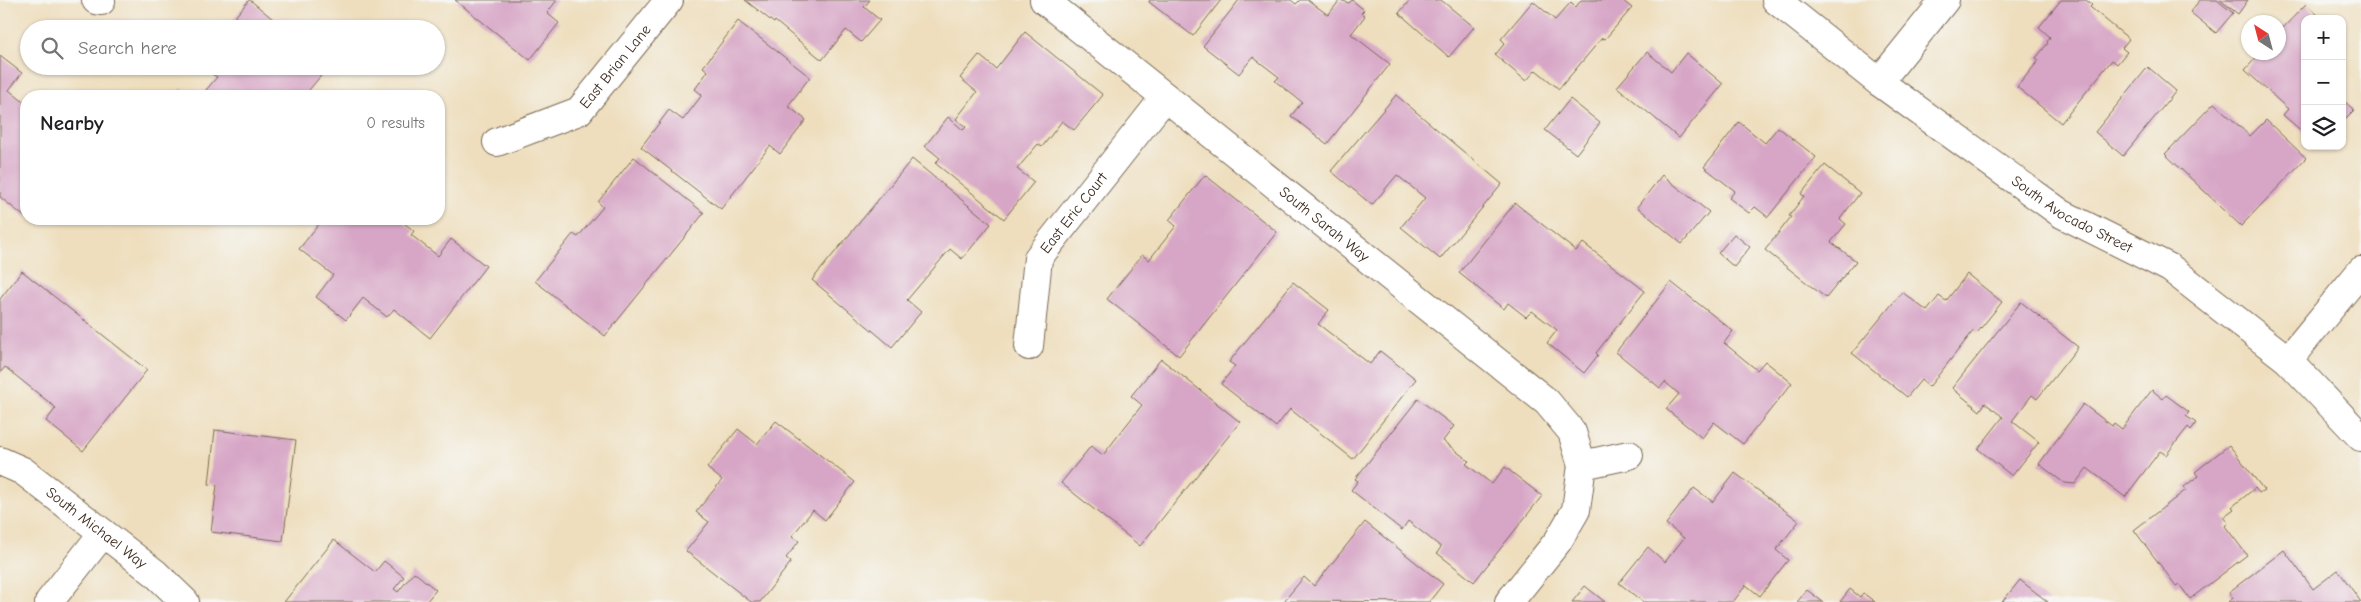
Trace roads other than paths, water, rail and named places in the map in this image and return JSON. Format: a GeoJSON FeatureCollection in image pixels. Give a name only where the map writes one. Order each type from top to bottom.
{"type":"FeatureCollection","features":[{"type":"Feature","properties":{"kind":"street","name":"East Brian Lane"},"geometry":{"type":"LineString","coordinates":[[497,142],[579,111],[668,0]]}},
{"type":"Feature","properties":{"kind":"street","name":"South Sarah Way"},"geometry":{"type":"LineString","coordinates":[[1044,0],[1547,402],[1572,432],[1582,465]]}},
{"type":"Feature","properties":{"kind":"street","name":"South Avocado Street"},"geometry":{"type":"LineString","coordinates":[[1776,0],[1880,82],[2062,214],[2170,268],[2288,360],[2361,438]]}},
{"type":"Feature","properties":{"kind":"street"},"geometry":{"type":"LineString","coordinates":[[1880,82],[1945,0]]}},
{"type":"Feature","properties":{"kind":"street","name":"East Eric Court"},"geometry":{"type":"LineString","coordinates":[[1028,346],[1038,258],[1165,97]]}},
{"type":"Feature","properties":{"kind":"street"},"geometry":{"type":"LineString","coordinates":[[2288,360],[2361,271]]}},
{"type":"Feature","properties":{"kind":"street"},"geometry":{"type":"LineString","coordinates":[[1509,602],[1558,541],[1576,510],[1582,465],[1629,455]]}},
{"type":"Feature","properties":{"kind":"street","name":"South Michael Way"},"geometry":{"type":"LineString","coordinates":[[0,461],[22,471],[104,533],[155,572],[185,602]]}},
{"type":"Feature","properties":{"kind":"street"},"geometry":{"type":"LineString","coordinates":[[49,602],[104,533]]}}]}
